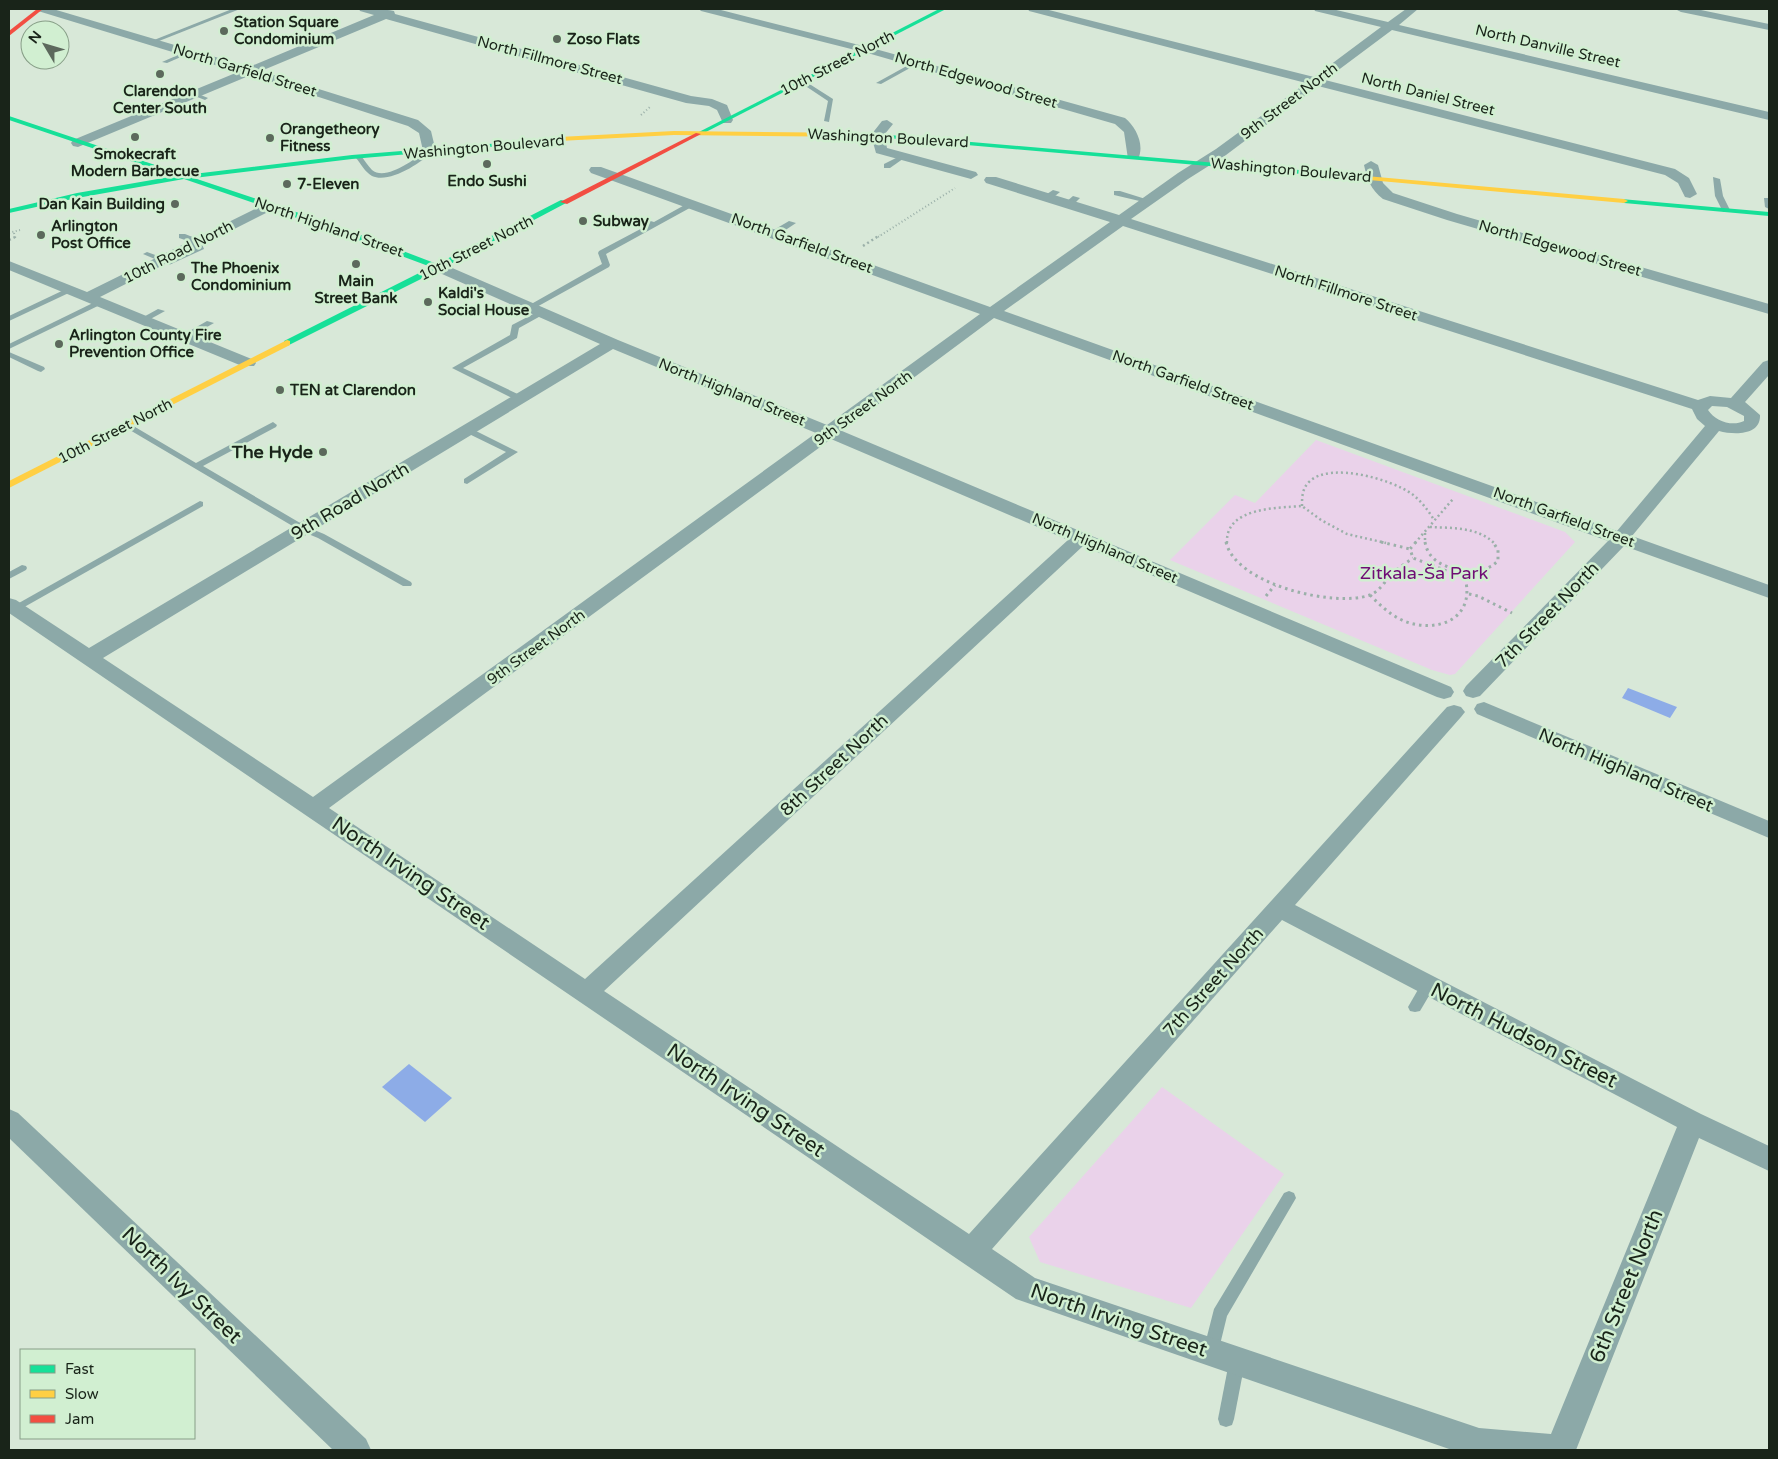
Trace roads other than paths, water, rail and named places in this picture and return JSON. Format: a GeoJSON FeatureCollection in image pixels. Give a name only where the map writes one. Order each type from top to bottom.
{"type":"FeatureCollection","features":[{"type":"Feature","properties":{"kind":"main road"},"geometry":{"type":"LineString","coordinates":[[9,34],[41,9]]}},
{"type":"Feature","properties":{"kind":"main road","name":"10th Street North"},"geometry":{"type":"LineString","coordinates":[[9,486],[248,363],[436,260],[617,176],[702,132],[740,99],[921,9]]}},
{"type":"Feature","properties":{"kind":"main road","name":"10th Street North"},"geometry":{"type":"LineString","coordinates":[[725,114],[798,82],[943,9]]}},
{"type":"Feature","properties":{"kind":"main road"},"geometry":{"type":"LineString","coordinates":[[645,147],[701,120],[725,114],[750,120]]}},
{"type":"Feature","properties":{"kind":"main road","name":"North Highland Street"},"geometry":{"type":"LineString","coordinates":[[9,118],[78,143],[269,206],[420,260]]}},
{"type":"Feature","properties":{"kind":"main road","name":"Washington Boulevard"},"geometry":{"type":"LineString","coordinates":[[9,211],[53,200],[180,177],[360,158],[428,146],[588,126],[685,121]]}},
{"type":"Feature","properties":{"kind":"main road","name":"Washington Boulevard"},"geometry":{"type":"LineString","coordinates":[[822,121],[843,122]]}},
{"type":"Feature","properties":{"kind":"main road","name":"Washington Boulevard"},"geometry":{"type":"LineString","coordinates":[[868,123],[891,125]]}},
{"type":"Feature","properties":{"kind":"main road","name":"Washington Boulevard"},"geometry":{"type":"LineString","coordinates":[[244,158],[586,137],[702,132],[877,136],[1134,146],[1371,168],[1769,214]]}},
{"type":"Feature","properties":{"kind":"main road"},"geometry":{"type":"LineString","coordinates":[[584,176],[612,162]]}},
{"type":"Feature","properties":{"kind":"main road"},"geometry":{"type":"LineString","coordinates":[[133,170],[177,164]]}},
{"type":"Feature","properties":{"kind":"main road","name":"10th Street North"},"geometry":{"type":"LineString","coordinates":[[403,268],[420,260],[436,260]]}},
{"type":"Feature","properties":{"kind":"main road"},"geometry":{"type":"LineString","coordinates":[[216,364],[249,347]]}},
{"type":"Feature","properties":{"kind":"street","name":"North Garfield Street"},"geometry":{"type":"LineString","coordinates":[[41,9],[249,71],[413,123],[425,131],[428,146]]}},
{"type":"Feature","properties":{"kind":"street","name":"North Fillmore Street"},"geometry":{"type":"LineString","coordinates":[[364,9],[690,100],[712,103],[725,114]]}},
{"type":"Feature","properties":{"kind":"street"},"geometry":{"type":"LineString","coordinates":[[78,143],[200,96],[249,71],[400,9]]}},
{"type":"Feature","properties":{"kind":"street","name":"North Edgewood Street"},"geometry":{"type":"LineString","coordinates":[[705,9],[916,63],[1120,121],[1126,125],[1134,146]]}},
{"type":"Feature","properties":{"kind":"street","name":"North Daniel Street"},"geometry":{"type":"LineString","coordinates":[[1033,9],[1670,172],[1704,195]]}},
{"type":"Feature","properties":{"kind":"street","name":"North Danville Street"},"geometry":{"type":"LineString","coordinates":[[1319,9],[1769,116]]}},
{"type":"Feature","properties":{"kind":"street","name":"9th Street North"},"geometry":{"type":"LineString","coordinates":[[314,808],[993,312],[1316,82],[1413,9]]}},
{"type":"Feature","properties":{"kind":"street"},"geometry":{"type":"LineString","coordinates":[[1681,9],[1769,27]]}},
{"type":"Feature","properties":{"kind":"street"},"geometry":{"type":"LineString","coordinates":[[891,125],[877,136],[881,150],[904,156],[966,179]]}},
{"type":"Feature","properties":{"kind":"street","name":"North Edgewood Street"},"geometry":{"type":"LineString","coordinates":[[1371,168],[1380,190],[1388,196],[1452,217],[1769,308]]}},
{"type":"Feature","properties":{"kind":"street","name":"North Garfield Street"},"geometry":{"type":"LineString","coordinates":[[596,170],[1769,592]]}},
{"type":"Feature","properties":{"kind":"street","name":"North Fillmore Street"},"geometry":{"type":"LineString","coordinates":[[991,180],[1073,201],[1121,221],[1701,406]]}},
{"type":"Feature","properties":{"kind":"street","name":"10th Road North"},"geometry":{"type":"LineString","coordinates":[[93,301],[198,237],[269,206]]}},
{"type":"Feature","properties":{"kind":"street","name":"North Highland Street"},"geometry":{"type":"LineString","coordinates":[[436,260],[536,310],[1081,538],[1449,702],[1454,688],[1460,687],[1479,700],[1769,830]]}},
{"type":"Feature","properties":{"kind":"street"},"geometry":{"type":"LineString","coordinates":[[9,266],[248,363]]}},
{"type":"Feature","properties":{"kind":"street","name":"9th Road North"},"geometry":{"type":"LineString","coordinates":[[88,658],[522,399],[612,343]]}},
{"type":"Feature","properties":{"kind":"street"},"geometry":{"type":"LineString","coordinates":[[1735,404],[1769,365]]}},
{"type":"Feature","properties":{"kind":"street"},"geometry":{"type":"LineString","coordinates":[[1710,401],[1735,404],[1748,410],[1753,419],[1752,422],[1742,428],[1716,424],[1704,418],[1701,414],[1701,406],[1710,401]]}},
{"type":"Feature","properties":{"kind":"street"},"geometry":{"type":"LineString","coordinates":[[1752,422],[1769,428]]}},
{"type":"Feature","properties":{"kind":"street","name":"7th Street North"},"geometry":{"type":"LineString","coordinates":[[1479,700],[1621,538],[1716,424]]}},
{"type":"Feature","properties":{"kind":"street","name":"8th Street North"},"geometry":{"type":"LineString","coordinates":[[587,992],[1081,538]]}},
{"type":"Feature","properties":{"kind":"street","name":"North Irving Street"},"geometry":{"type":"LineString","coordinates":[[12,606],[1026,1289],[1479,1444],[1551,1450]]}},
{"type":"Feature","properties":{"kind":"street","name":"7th Street North"},"geometry":{"type":"LineString","coordinates":[[971,1252],[1279,908],[1449,702]]}},
{"type":"Feature","properties":{"kind":"street","name":"North Hudson Street"},"geometry":{"type":"LineString","coordinates":[[1279,908],[1769,1160]]}},
{"type":"Feature","properties":{"kind":"street","name":"6th Street North"},"geometry":{"type":"LineString","coordinates":[[1560,1450],[1692,1122]]}},
{"type":"Feature","properties":{"kind":"street","name":"North Ivy Street"},"geometry":{"type":"LineString","coordinates":[[13,1131],[355,1450]]}},
{"type":"Feature","properties":{"kind":"lane"},"geometry":{"type":"LineString","coordinates":[[152,42],[237,9]]}},
{"type":"Feature","properties":{"kind":"lane"},"geometry":{"type":"LineString","coordinates":[[165,62],[188,53]]}},
{"type":"Feature","properties":{"kind":"lane"},"geometry":{"type":"LineString","coordinates":[[879,83],[916,63]]}},
{"type":"Feature","properties":{"kind":"lane"},"geometry":{"type":"LineString","coordinates":[[798,82],[809,86],[831,100],[822,121]]}},
{"type":"Feature","properties":{"kind":"lane"},"geometry":{"type":"LineString","coordinates":[[360,158],[370,172],[384,176],[396,173],[428,146]]}},
{"type":"Feature","properties":{"kind":"lane"},"geometry":{"type":"LineString","coordinates":[[1122,164],[1134,146]]}},
{"type":"Feature","properties":{"kind":"lane"},"geometry":{"type":"LineString","coordinates":[[887,166],[904,156]]}},
{"type":"Feature","properties":{"kind":"lane"},"geometry":{"type":"LineString","coordinates":[[1716,178],[1704,195],[1726,210]]}},
{"type":"Feature","properties":{"kind":"lane"},"geometry":{"type":"LineString","coordinates":[[1117,192],[1148,201]]}},
{"type":"Feature","properties":{"kind":"lane"},"geometry":{"type":"LineString","coordinates":[[522,399],[456,368],[514,336],[515,327],[536,310],[606,265],[602,253],[693,204]]}},
{"type":"Feature","properties":{"kind":"lane"},"geometry":{"type":"LineString","coordinates":[[639,219],[654,225]]}},
{"type":"Feature","properties":{"kind":"lane"},"geometry":{"type":"LineString","coordinates":[[775,233],[792,223]]}},
{"type":"Feature","properties":{"kind":"lane"},"geometry":{"type":"LineString","coordinates":[[182,236],[198,237]]}},
{"type":"Feature","properties":{"kind":"lane"},"geometry":{"type":"LineString","coordinates":[[147,254],[162,260]]}},
{"type":"Feature","properties":{"kind":"lane"},"geometry":{"type":"LineString","coordinates":[[9,319],[69,291]]}},
{"type":"Feature","properties":{"kind":"lane"},"geometry":{"type":"LineString","coordinates":[[9,347],[93,301]]}},
{"type":"Feature","properties":{"kind":"lane"},"geometry":{"type":"LineString","coordinates":[[142,320],[161,311]]}},
{"type":"Feature","properties":{"kind":"lane"},"geometry":{"type":"LineString","coordinates":[[183,337],[210,323]]}},
{"type":"Feature","properties":{"kind":"lane"},"geometry":{"type":"LineString","coordinates":[[9,354],[41,369]]}},
{"type":"Feature","properties":{"kind":"lane"},"geometry":{"type":"LineString","coordinates":[[198,466],[273,425]]}},
{"type":"Feature","properties":{"kind":"lane"},"geometry":{"type":"LineString","coordinates":[[127,426],[304,529],[321,536],[407,584]]}},
{"type":"Feature","properties":{"kind":"lane"},"geometry":{"type":"LineString","coordinates":[[467,481],[513,452],[468,430]]}},
{"type":"Feature","properties":{"kind":"lane"},"geometry":{"type":"LineString","coordinates":[[12,606],[200,504]]}},
{"type":"Feature","properties":{"kind":"lane"},"geometry":{"type":"LineString","coordinates":[[9,576],[22,568]]}},
{"type":"Feature","properties":{"kind":"lane"},"geometry":{"type":"LineString","coordinates":[[1415,1007],[1428,985]]}},
{"type":"Feature","properties":{"kind":"lane"},"geometry":{"type":"LineString","coordinates":[[1211,1352],[1220,1314],[1289,1198]]}},
{"type":"Feature","properties":{"kind":"lane"},"geometry":{"type":"LineString","coordinates":[[1226,1419],[1237,1362]]}},
{"type":"Feature","properties":{"kind":"water"},"geometry":{"type":"Polygon","coordinates":[[[1628,688],[1677,707],[1670,718],[1622,698],[1628,688]]]}},
{"type":"Feature","properties":{"kind":"water"},"geometry":{"type":"Polygon","coordinates":[[[409,1064],[452,1098],[425,1122],[382,1087],[409,1064]]]}},
{"type":"Feature","properties":{"kind":"place","name":"Station Square Condominium"},"geometry":{"type":"Point","coordinates":[224,31]}},
{"type":"Feature","properties":{"kind":"place","name":"Zoso Flats"},"geometry":{"type":"Point","coordinates":[557,39]}},
{"type":"Feature","properties":{"kind":"place","name":"Clarendon Center South"},"geometry":{"type":"Point","coordinates":[160,74]}},
{"type":"Feature","properties":{"kind":"place","name":"Smokecraft Modern Barbecue"},"geometry":{"type":"Point","coordinates":[135,137]}},
{"type":"Feature","properties":{"kind":"place","name":"Orangetheory Fitness"},"geometry":{"type":"Point","coordinates":[270,138]}},
{"type":"Feature","properties":{"kind":"place","name":"Endo Sushi"},"geometry":{"type":"Point","coordinates":[487,164]}},
{"type":"Feature","properties":{"kind":"place","name":"7-Eleven"},"geometry":{"type":"Point","coordinates":[287,184]}},
{"type":"Feature","properties":{"kind":"place","name":"Dan Kain Building"},"geometry":{"type":"Point","coordinates":[175,204]}},
{"type":"Feature","properties":{"kind":"place","name":"Subway"},"geometry":{"type":"Point","coordinates":[583,221]}},
{"type":"Feature","properties":{"kind":"place","name":"Arlington Post Office"},"geometry":{"type":"Point","coordinates":[41,235]}},
{"type":"Feature","properties":{"kind":"place","name":"Main Street Bank"},"geometry":{"type":"Point","coordinates":[356,264]}},
{"type":"Feature","properties":{"kind":"place","name":"The Phoenix Condominium"},"geometry":{"type":"Point","coordinates":[181,277]}},
{"type":"Feature","properties":{"kind":"place","name":"Kaldi's Social House"},"geometry":{"type":"Point","coordinates":[428,302]}},
{"type":"Feature","properties":{"kind":"place","name":"Arlington County Fire Prevention Office"},"geometry":{"type":"Point","coordinates":[59,344]}},
{"type":"Feature","properties":{"kind":"place","name":"TEN at Clarendon"},"geometry":{"type":"Point","coordinates":[280,390]}},
{"type":"Feature","properties":{"kind":"place","name":"The Hyde"},"geometry":{"type":"Point","coordinates":[323,452]}},
{"type":"Feature","properties":{"kind":"park label","name":"Zitkala-Ša Park"},"geometry":{"type":"Point","coordinates":[1424,573]}}]}
